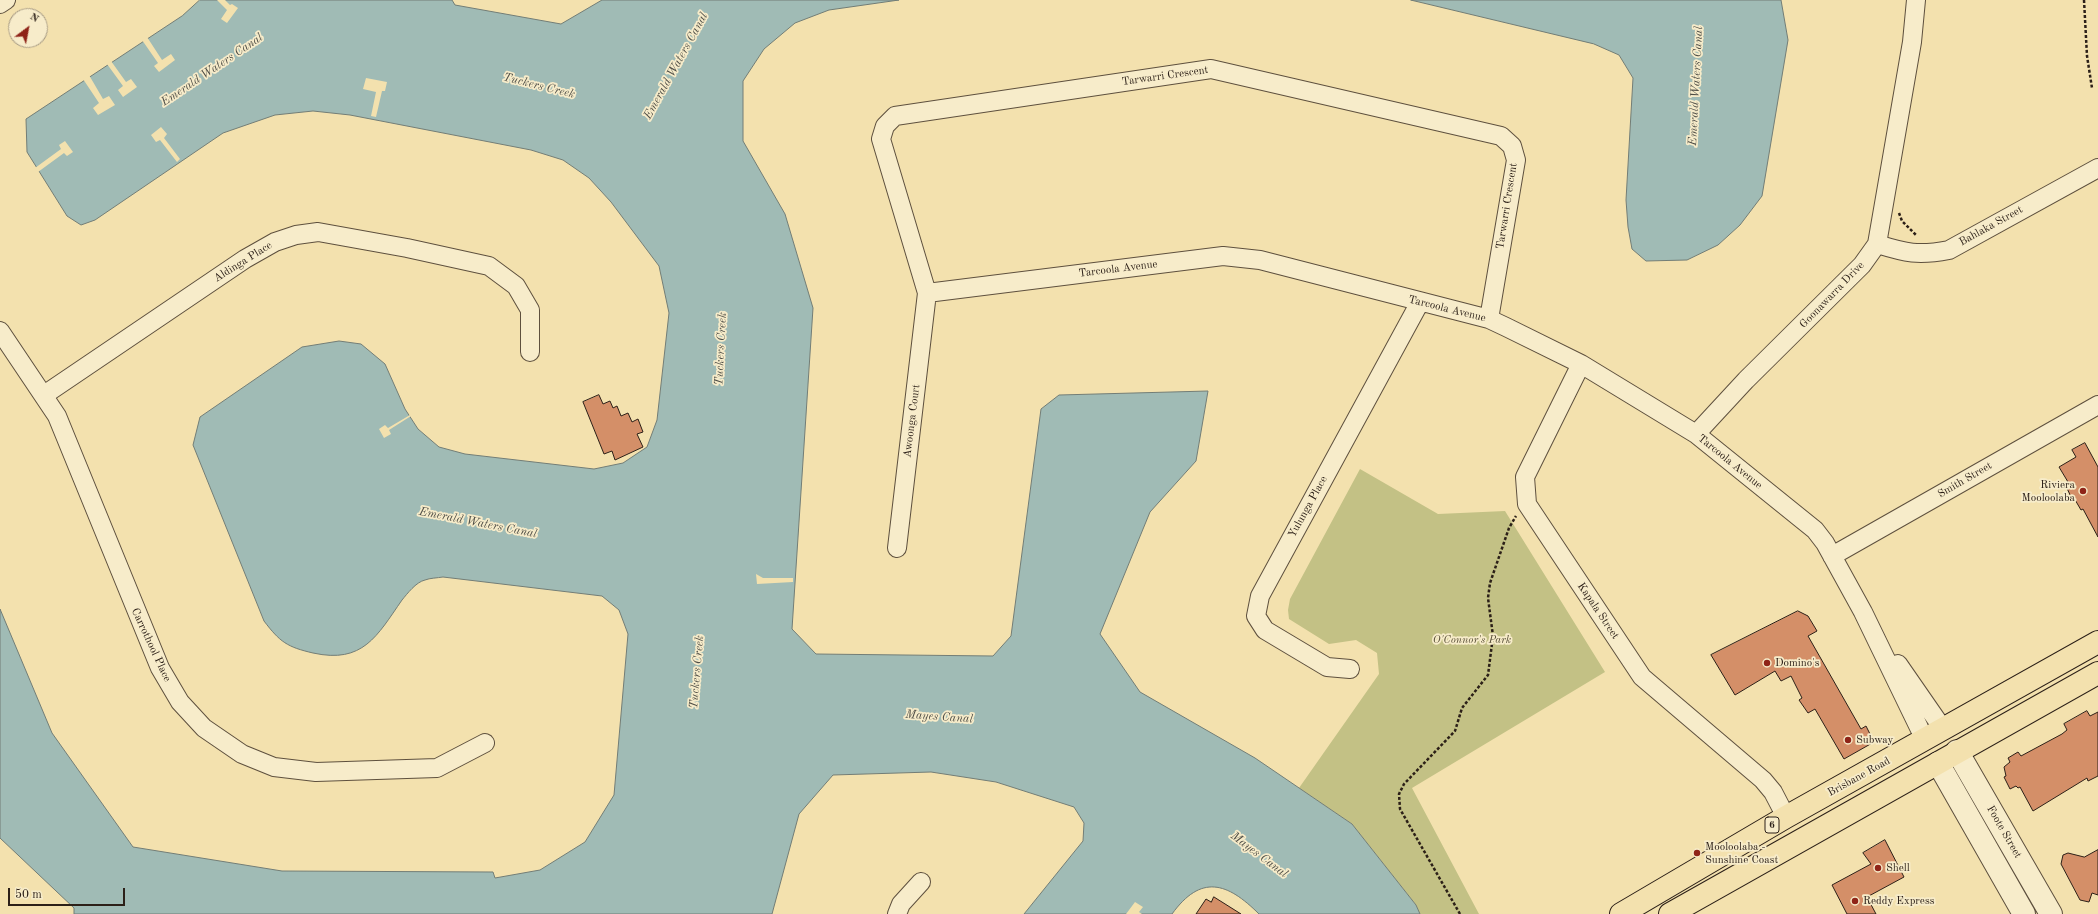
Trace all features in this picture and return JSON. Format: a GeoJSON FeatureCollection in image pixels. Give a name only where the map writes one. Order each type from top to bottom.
{"type":"FeatureCollection","features":[{"type":"Feature","properties":{"kind":"main road","name":"Brisbane Road"},"geometry":{"type":"LineString","coordinates":[[1621,914],[1786,817],[2098,642]]}},
{"type":"Feature","properties":{"kind":"main road"},"geometry":{"type":"LineString","coordinates":[[1670,914],[1957,751],[2098,673]]}},
{"type":"Feature","properties":{"kind":"main road"},"geometry":{"type":"LineString","coordinates":[[1934,734],[1957,751]]}},
{"type":"Feature","properties":{"kind":"main road"},"geometry":{"type":"LineString","coordinates":[[1934,734],[1938,763]]}},
{"type":"Feature","properties":{"kind":"street"},"geometry":{"type":"LineString","coordinates":[[0,4],[6,0]]}},
{"type":"Feature","properties":{"kind":"street","name":"Goonawarra Drive"},"geometry":{"type":"LineString","coordinates":[[1696,434],[1746,380],[1862,266],[1877,244],[1909,57],[1916,0]]}},
{"type":"Feature","properties":{"kind":"street","name":"Tarwarri Crescent"},"geometry":{"type":"LineString","coordinates":[[926,293],[881,138],[885,126],[895,116],[1211,69],[1501,136],[1512,146],[1516,160],[1489,319]]}},
{"type":"Feature","properties":{"kind":"street","name":"Bahlaka Street"},"geometry":{"type":"LineString","coordinates":[[1877,244],[1907,253],[1927,254],[1949,250],[2098,168]]}},
{"type":"Feature","properties":{"kind":"street","name":"Aldinga Place"},"geometry":{"type":"LineString","coordinates":[[44,395],[245,259],[275,242],[296,235],[318,232],[407,248],[489,266],[516,286],[530,310],[530,352]]}},
{"type":"Feature","properties":{"kind":"street","name":"Tarcoola Avenue"},"geometry":{"type":"LineString","coordinates":[[926,293],[1223,256],[1260,260],[1489,319],[1581,364],[1696,434],[1809,524],[1825,543],[1934,734]]}},
{"type":"Feature","properties":{"kind":"street","name":"Awoonga Court"},"geometry":{"type":"LineString","coordinates":[[897,548],[926,293]]}},
{"type":"Feature","properties":{"kind":"street","name":"Yulunga Place"},"geometry":{"type":"LineString","coordinates":[[1350,669],[1327,667],[1265,630],[1256,616],[1260,596],[1420,302]]}},
{"type":"Feature","properties":{"kind":"street","name":"Carrothool Place"},"geometry":{"type":"LineString","coordinates":[[0,330],[44,395],[60,423],[160,668],[180,702],[204,728],[222,742],[242,754],[274,767],[316,772],[437,768],[485,743]]}},
{"type":"Feature","properties":{"kind":"street","name":"Kapala Street"},"geometry":{"type":"LineString","coordinates":[[1581,364],[1525,477],[1527,504],[1642,677],[1763,780],[1773,792],[1786,817]]}},
{"type":"Feature","properties":{"kind":"street","name":"Smith Street"},"geometry":{"type":"LineString","coordinates":[[1832,556],[2098,405]]}},
{"type":"Feature","properties":{"kind":"street","name":"Foote Street"},"geometry":{"type":"LineString","coordinates":[[1957,751],[2051,914]]}},
{"type":"Feature","properties":{"kind":"street","name":"Foote Street"},"geometry":{"type":"LineString","coordinates":[[1938,763],[2024,914]]}},
{"type":"Feature","properties":{"kind":"street"},"geometry":{"type":"LineString","coordinates":[[898,914],[901,904],[921,882]]}},
{"type":"Feature","properties":{"kind":"path"},"geometry":{"type":"LineString","coordinates":[[2084,0],[2087,56],[2092,88]]}},
{"type":"Feature","properties":{"kind":"path"},"geometry":{"type":"LineString","coordinates":[[1899,209],[1902,221],[1920,238]]}},
{"type":"Feature","properties":{"kind":"path"},"geometry":{"type":"LineString","coordinates":[[1460,914],[1400,809],[1399,794],[1408,779],[1455,731],[1462,708],[1488,675],[1493,636],[1488,598],[1490,583],[1509,528],[1518,512],[1527,504]]}},
{"type":"Feature","properties":{"kind":"green space","name":"O'Connor's Park"},"geometry":{"type":"Polygon","coordinates":[[[1360,469],[1438,514],[1505,511],[1605,672],[1412,788],[1479,914],[1420,914],[1416,905],[1352,824],[1299,788],[1379,674],[1377,653],[1356,640],[1329,644],[1289,619],[1288,610],[1290,599],[1360,469]]]}},
{"type":"Feature","properties":{"kind":"water"},"geometry":{"type":"Polygon","coordinates":[[[200,0],[452,0],[455,5],[561,24],[602,0],[899,0],[829,10],[795,23],[764,49],[743,81],[743,141],[785,214],[813,308],[792,629],[816,654],[993,656],[1011,636],[1041,409],[1059,395],[1208,391],[1196,461],[1150,512],[1100,634],[1140,692],[1255,758],[1352,824],[1416,905],[1420,914],[1259,914],[1236,895],[1225,889],[1214,887],[1204,888],[1193,893],[1183,901],[1172,914],[1024,914],[1083,841],[1084,823],[1074,807],[996,782],[931,772],[833,775],[799,814],[772,914],[74,914],[74,908],[0,838],[0,609],[52,733],[133,847],[282,871],[493,872],[495,878],[540,870],[585,842],[614,795],[628,634],[619,610],[602,596],[443,577],[427,579],[415,586],[402,600],[385,625],[367,644],[357,651],[330,655],[313,653],[290,646],[280,639],[264,621],[193,445],[200,417],[302,347],[339,341],[361,344],[385,364],[405,409],[418,429],[439,447],[465,454],[594,469],[623,463],[647,447],[657,420],[669,313],[659,266],[611,202],[589,178],[563,160],[531,150],[350,115],[313,111],[275,115],[223,133],[95,220],[81,225],[67,216],[27,152],[26,119],[182,16],[200,0]]]}},
{"type":"Feature","properties":{"kind":"water","name":"Emerald Waters Canal"},"geometry":{"type":"Polygon","coordinates":[[[1411,0],[1781,0],[1788,40],[1762,196],[1740,225],[1718,245],[1687,260],[1646,261],[1632,249],[1628,227],[1626,200],[1633,78],[1619,55],[1594,44],[1411,0]]]}},
{"type":"Feature","properties":{"kind":"pier"},"geometry":{"type":"Polygon","coordinates":[[[217,0],[225,0],[230,5],[232,4],[238,8],[227,23],[221,19],[227,10],[217,0]]]}},
{"type":"Feature","properties":{"kind":"pier"},"geometry":{"type":"Polygon","coordinates":[[[147,37],[162,60],[171,54],[175,60],[159,72],[154,66],[158,63],[142,40],[147,37]]]}},
{"type":"Feature","properties":{"kind":"pier"},"geometry":{"type":"Polygon","coordinates":[[[111,61],[126,82],[131,79],[137,87],[123,97],[118,90],[123,86],[107,64],[111,61]]]}},
{"type":"Feature","properties":{"kind":"pier"},"geometry":{"type":"Polygon","coordinates":[[[89,75],[103,99],[109,96],[115,105],[98,115],[93,108],[99,103],[83,79],[89,75]]]}},
{"type":"Feature","properties":{"kind":"pier"},"geometry":{"type":"Polygon","coordinates":[[[366,78],[387,82],[385,91],[382,91],[376,117],[371,116],[376,92],[363,89],[366,78]]]}},
{"type":"Feature","properties":{"kind":"pier"},"geometry":{"type":"Polygon","coordinates":[[[161,127],[167,134],[164,138],[180,159],[177,162],[160,140],[156,142],[151,135],[161,127]]]}},
{"type":"Feature","properties":{"kind":"pier"},"geometry":{"type":"Polygon","coordinates":[[[65,141],[73,152],[67,156],[64,153],[38,172],[35,168],[61,149],[59,145],[65,141]]]}},
{"type":"Feature","properties":{"kind":"pier"},"geometry":{"type":"Polygon","coordinates":[[[410,415],[411,416],[389,430],[391,434],[384,438],[379,429],[385,425],[388,428],[410,415]]]}},
{"type":"Feature","properties":{"kind":"pier"},"geometry":{"type":"Polygon","coordinates":[[[756,574],[763,578],[793,578],[793,582],[757,584],[756,574]]]}},
{"type":"Feature","properties":{"kind":"pier"},"geometry":{"type":"Polygon","coordinates":[[[1135,902],[1143,907],[1139,912],[1142,914],[1126,914],[1135,902]]]}},
{"type":"Feature","properties":{"kind":"building"},"geometry":{"type":"Polygon","coordinates":[[[599,395],[603,404],[610,401],[613,408],[617,406],[621,416],[628,413],[632,422],[638,419],[643,432],[637,434],[643,447],[615,460],[612,451],[604,454],[583,402],[599,395]]]}},
{"type":"Feature","properties":{"kind":"building","name":"Riviera Mooloolaba"},"geometry":{"type":"Polygon","coordinates":[[[2085,443],[2098,467],[2098,537],[2083,509],[2081,510],[2074,498],[2072,499],[2065,484],[2068,482],[2059,467],[2076,457],[2072,450],[2085,443]]]}},
{"type":"Feature","properties":{"kind":"building"},"geometry":{"type":"Polygon","coordinates":[[[1798,611],[1808,616],[1817,631],[1808,636],[1861,729],[1866,726],[1874,742],[1844,759],[1815,709],[1808,713],[1799,700],[1802,698],[1791,676],[1781,681],[1775,671],[1735,695],[1711,655],[1798,611]]]}},
{"type":"Feature","properties":{"kind":"building"},"geometry":{"type":"Polygon","coordinates":[[[2087,711],[2090,716],[2098,712],[2098,776],[2088,781],[2087,778],[2033,811],[2020,787],[2018,788],[2016,786],[2010,789],[2004,777],[2006,776],[2004,767],[2010,762],[2008,758],[2018,752],[2021,756],[2062,734],[2067,730],[2064,724],[2087,711]]]}},
{"type":"Feature","properties":{"kind":"building"},"geometry":{"type":"Polygon","coordinates":[[[1885,840],[1904,877],[1867,897],[1876,914],[1847,914],[1832,885],[1871,864],[1863,853],[1885,840]]]}},
{"type":"Feature","properties":{"kind":"building"},"geometry":{"type":"Polygon","coordinates":[[[2098,850],[2098,895],[2092,893],[2089,902],[2080,900],[2061,864],[2063,855],[2068,853],[2084,857],[2098,850]]]}},
{"type":"Feature","properties":{"kind":"building"},"geometry":{"type":"Polygon","coordinates":[[[1214,897],[1241,914],[1196,914],[1206,899],[1211,902],[1214,897]]]}},
{"type":"Feature","properties":{"kind":"place","name":"Riviera Mooloolaba"},"geometry":{"type":"Point","coordinates":[2083,491]}},
{"type":"Feature","properties":{"kind":"place","name":"Domino's"},"geometry":{"type":"Point","coordinates":[1767,663]}},
{"type":"Feature","properties":{"kind":"place","name":"Subway"},"geometry":{"type":"Point","coordinates":[1848,740]}},
{"type":"Feature","properties":{"kind":"place","name":"Mooloolaba - Sunshine Coast"},"geometry":{"type":"Point","coordinates":[1697,853]}},
{"type":"Feature","properties":{"kind":"place","name":"Shell"},"geometry":{"type":"Point","coordinates":[1878,868]}},
{"type":"Feature","properties":{"kind":"place","name":"Reddy Express"},"geometry":{"type":"Point","coordinates":[1855,901]}},
{"type":"Feature","properties":{"kind":"water label","name":"Tuckers Creek"},"geometry":{"type":"Point","coordinates":[539,86]}},
{"type":"Feature","properties":{"kind":"water label","name":"Tuckers Creek"},"geometry":{"type":"Point","coordinates":[721,349]}},
{"type":"Feature","properties":{"kind":"water label","name":"Tuckers Creek"},"geometry":{"type":"Point","coordinates":[697,672]}},
{"type":"Feature","properties":{"kind":"water label","name":"Mayes Canal"},"geometry":{"type":"Point","coordinates":[939,717]}},
{"type":"Feature","properties":{"kind":"water label","name":"Mayes Canal"},"geometry":{"type":"Point","coordinates":[1259,855]}}]}
